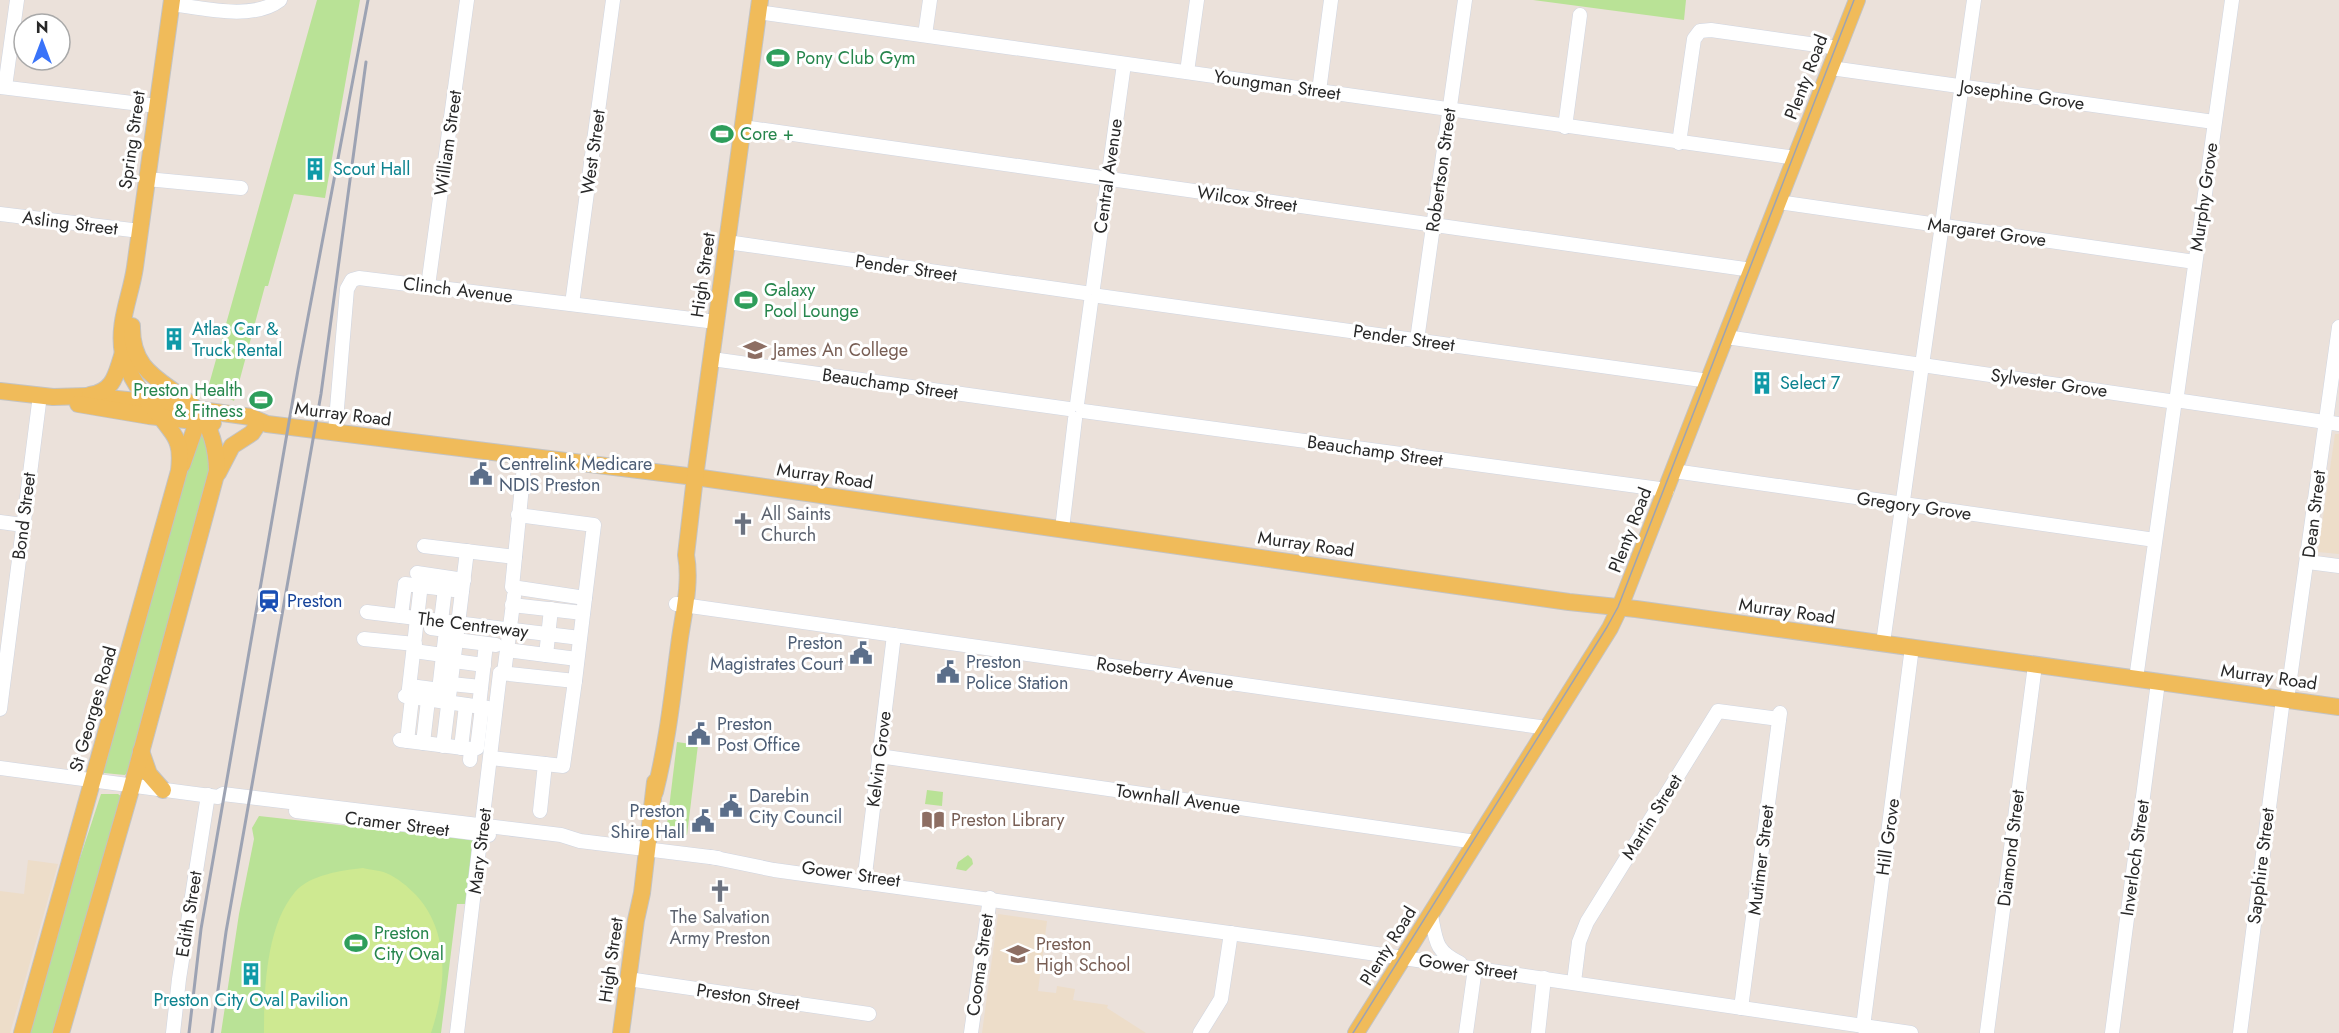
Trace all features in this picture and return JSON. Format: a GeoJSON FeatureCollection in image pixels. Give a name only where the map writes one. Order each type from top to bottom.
{"type":"FeatureCollection","features":[{"type":"Feature","properties":{"kind":"main road","name":"Plenty Road"},"geometry":{"type":"LineString","coordinates":[[1356,1033],[1610,628],[1674,471],[1857,0]]}},
{"type":"Feature","properties":{"kind":"main road","name":"Spring Street"},"geometry":{"type":"LineString","coordinates":[[148,403],[131,377],[123,353],[122,332],[125,304],[132,285],[171,2]]}},
{"type":"Feature","properties":{"kind":"main road","name":"High Street"},"geometry":{"type":"LineString","coordinates":[[628,1033],[636,920],[642,893],[655,792],[664,756],[680,604],[689,568],[686,555],[695,477],[759,6]]}},
{"type":"Feature","properties":{"kind":"main road","name":"Spring Street"},"geometry":{"type":"LineString","coordinates":[[132,285],[134,304],[132,334],[139,358],[153,378],[199,417]]}},
{"type":"Feature","properties":{"kind":"main road"},"geometry":{"type":"LineString","coordinates":[[87,396],[100,393],[112,384],[123,353]]}},
{"type":"Feature","properties":{"kind":"main road","name":"Murray Road"},"geometry":{"type":"LineString","coordinates":[[0,391],[46,396],[87,396],[148,403],[199,417]]}},
{"type":"Feature","properties":{"kind":"main road","name":"Murray Road"},"geometry":{"type":"LineString","coordinates":[[46,396],[82,405],[162,417],[252,417],[262,425],[695,477],[1546,598],[2339,707]]}},
{"type":"Feature","properties":{"kind":"main road","name":"St Georges Road"},"geometry":{"type":"LineString","coordinates":[[22,1033],[179,471],[178,442],[162,417],[148,403]]}},
{"type":"Feature","properties":{"kind":"main road"},"geometry":{"type":"LineString","coordinates":[[179,471],[199,417]]}},
{"type":"Feature","properties":{"kind":"main road"},"geometry":{"type":"LineString","coordinates":[[199,417],[215,450],[217,475]]}},
{"type":"Feature","properties":{"kind":"main road"},"geometry":{"type":"LineString","coordinates":[[61,1033],[132,786],[217,475],[231,448],[262,425]]}},
{"type":"Feature","properties":{"kind":"main road"},"geometry":{"type":"LineString","coordinates":[[141,751],[149,774],[163,790]]}},
{"type":"Feature","properties":{"kind":"main road","name":"High Street"},"geometry":{"type":"LineString","coordinates":[[621,1033],[631,980]]}},
{"type":"Feature","properties":{"kind":"street"},"geometry":{"type":"LineString","coordinates":[[17,0],[3,87],[157,106]]}},
{"type":"Feature","properties":{"kind":"street"},"geometry":{"type":"LineString","coordinates":[[171,2],[234,11],[262,8],[280,0]]}},
{"type":"Feature","properties":{"kind":"street","name":"William Street"},"geometry":{"type":"LineString","coordinates":[[428,286],[467,0]]}},
{"type":"Feature","properties":{"kind":"street","name":"West Street"},"geometry":{"type":"LineString","coordinates":[[572,304],[613,0]]}},
{"type":"Feature","properties":{"kind":"street"},"geometry":{"type":"LineString","coordinates":[[925,36],[930,0]]}},
{"type":"Feature","properties":{"kind":"street"},"geometry":{"type":"LineString","coordinates":[[1187,72],[1197,0]]}},
{"type":"Feature","properties":{"kind":"street"},"geometry":{"type":"LineString","coordinates":[[1318,91],[1331,0]]}},
{"type":"Feature","properties":{"kind":"street","name":"Robertson Street"},"geometry":{"type":"LineString","coordinates":[[1417,340],[1465,0]]}},
{"type":"Feature","properties":{"kind":"street"},"geometry":{"type":"LineString","coordinates":[[1883,643],[1974,0]]}},
{"type":"Feature","properties":{"kind":"street","name":"Murphy Grove"},"geometry":{"type":"LineString","coordinates":[[2136,678],[2232,0]]}},
{"type":"Feature","properties":{"kind":"street","name":"Youngman Street"},"geometry":{"type":"LineString","coordinates":[[759,6],[925,36],[1796,158]]}},
{"type":"Feature","properties":{"kind":"street"},"geometry":{"type":"LineString","coordinates":[[1565,126],[1580,15]]}},
{"type":"Feature","properties":{"kind":"street"},"geometry":{"type":"LineString","coordinates":[[1679,143],[1694,39],[1700,31],[1711,30],[1838,48]]}},
{"type":"Feature","properties":{"kind":"street","name":"Central Avenue"},"geometry":{"type":"LineString","coordinates":[[1062,529],[1124,64]]}},
{"type":"Feature","properties":{"kind":"street","name":"Josephine Grove"},"geometry":{"type":"LineString","coordinates":[[1831,68],[2214,123]]}},
{"type":"Feature","properties":{"kind":"street","name":"Wilcox Street"},"geometry":{"type":"LineString","coordinates":[[743,126],[1752,270]]}},
{"type":"Feature","properties":{"kind":"street"},"geometry":{"type":"LineString","coordinates":[[147,178],[241,188]]}},
{"type":"Feature","properties":{"kind":"street","name":"Margaret Grove"},"geometry":{"type":"LineString","coordinates":[[1778,202],[2195,262]]}},
{"type":"Feature","properties":{"kind":"street","name":"Asling Street"},"geometry":{"type":"LineString","coordinates":[[0,214],[140,231]]}},
{"type":"Feature","properties":{"kind":"street","name":"Pender Street"},"geometry":{"type":"LineString","coordinates":[[727,242],[1709,381]]}},
{"type":"Feature","properties":{"kind":"street","name":"Clinch Avenue"},"geometry":{"type":"LineString","coordinates":[[335,432],[349,284],[359,278],[716,322]]}},
{"type":"Feature","properties":{"kind":"street","name":"Dean Street"},"geometry":{"type":"LineString","coordinates":[[2285,699],[2332,423],[2339,327]]}},
{"type":"Feature","properties":{"kind":"street","name":"Sylvester Grove"},"geometry":{"type":"LineString","coordinates":[[1726,337],[2332,423]]}},
{"type":"Feature","properties":{"kind":"street","name":"Beauchamp Street"},"geometry":{"type":"LineString","coordinates":[[711,359],[1076,411],[1666,490]]}},
{"type":"Feature","properties":{"kind":"street","name":"Bond Street"},"geometry":{"type":"LineString","coordinates":[[0,709],[4,641],[46,396]]}},
{"type":"Feature","properties":{"kind":"street"},"geometry":{"type":"LineString","coordinates":[[525,456],[512,587],[585,598]]}},
{"type":"Feature","properties":{"kind":"street","name":"Gregory Grove"},"geometry":{"type":"LineString","coordinates":[[1674,471],[2155,540]]}},
{"type":"Feature","properties":{"kind":"street"},"geometry":{"type":"LineString","coordinates":[[491,758],[563,766],[594,525],[518,515]]}},
{"type":"Feature","properties":{"kind":"street"},"geometry":{"type":"LineString","coordinates":[[0,522],[23,525]]}},
{"type":"Feature","properties":{"kind":"street"},"geometry":{"type":"LineString","coordinates":[[424,546],[515,557]]}},
{"type":"Feature","properties":{"kind":"street"},"geometry":{"type":"LineString","coordinates":[[443,746],[452,629],[463,586],[467,551]]}},
{"type":"Feature","properties":{"kind":"street"},"geometry":{"type":"LineString","coordinates":[[2308,562],[2339,566]]}},
{"type":"Feature","properties":{"kind":"street"},"geometry":{"type":"LineString","coordinates":[[401,616],[405,584],[420,577],[463,586]]}},
{"type":"Feature","properties":{"kind":"street"},"geometry":{"type":"LineString","coordinates":[[420,577],[403,741],[443,746],[467,752],[477,748],[486,644]]}},
{"type":"Feature","properties":{"kind":"street"},"geometry":{"type":"LineString","coordinates":[[445,584],[452,629]]}},
{"type":"Feature","properties":{"kind":"street","name":"Mary Street"},"geometry":{"type":"LineString","coordinates":[[457,1033],[500,673],[504,673],[513,600],[551,609]]}},
{"type":"Feature","properties":{"kind":"street","name":"Roseberry Avenue"},"geometry":{"type":"LineString","coordinates":[[680,604],[1547,728]]}},
{"type":"Feature","properties":{"kind":"street"},"geometry":{"type":"LineString","coordinates":[[546,655],[551,609],[583,613]]}},
{"type":"Feature","properties":{"kind":"street","name":"The Centreway"},"geometry":{"type":"LineString","coordinates":[[367,612],[381,618],[401,616],[417,622],[452,629],[509,629],[580,638]]}},
{"type":"Feature","properties":{"kind":"street"},"geometry":{"type":"LineString","coordinates":[[379,640],[381,618],[417,622]]}},
{"type":"Feature","properties":{"kind":"street"},"geometry":{"type":"LineString","coordinates":[[452,629],[486,644],[577,659]]}},
{"type":"Feature","properties":{"kind":"street","name":"Kelvin Grove"},"geometry":{"type":"LineString","coordinates":[[864,879],[894,635]]}},
{"type":"Feature","properties":{"kind":"street"},"geometry":{"type":"LineString","coordinates":[[561,657],[564,636]]}},
{"type":"Feature","properties":{"kind":"street"},"geometry":{"type":"LineString","coordinates":[[364,639],[397,642],[450,658],[484,665]]}},
{"type":"Feature","properties":{"kind":"street"},"geometry":{"type":"LineString","coordinates":[[397,642],[396,661],[412,666]]}},
{"type":"Feature","properties":{"kind":"street","name":"Hill Grove"},"geometry":{"type":"LineString","coordinates":[[1863,1027],[1912,647]]}},
{"type":"Feature","properties":{"kind":"street","name":"Diamond Street"},"geometry":{"type":"LineString","coordinates":[[1986,1033],[2035,664]]}},
{"type":"Feature","properties":{"kind":"street"},"geometry":{"type":"LineString","coordinates":[[504,673],[574,681]]}},
{"type":"Feature","properties":{"kind":"street","name":"Inverloch Street"},"geometry":{"type":"LineString","coordinates":[[2112,1033],[2158,682]]}},
{"type":"Feature","properties":{"kind":"street"},"geometry":{"type":"LineString","coordinates":[[409,694],[481,687]]}},
{"type":"Feature","properties":{"kind":"street"},"geometry":{"type":"LineString","coordinates":[[409,694],[428,700],[447,692],[479,706]]}},
{"type":"Feature","properties":{"kind":"street","name":"Sapphire Street"},"geometry":{"type":"LineString","coordinates":[[2240,1033],[2285,699]]}},
{"type":"Feature","properties":{"kind":"street"},"geometry":{"type":"LineString","coordinates":[[423,743],[428,700]]}},
{"type":"Feature","properties":{"kind":"street","name":"Martin Street"},"geometry":{"type":"LineString","coordinates":[[1574,982],[1582,930],[1718,711],[1779,716]]}},
{"type":"Feature","properties":{"kind":"street","name":"Mutimer Street"},"geometry":{"type":"LineString","coordinates":[[1741,1008],[1779,716]]}},
{"type":"Feature","properties":{"kind":"street","name":"Townhall Avenue"},"geometry":{"type":"LineString","coordinates":[[879,756],[1476,842]]}},
{"type":"Feature","properties":{"kind":"street"},"geometry":{"type":"LineString","coordinates":[[540,811],[545,764]]}},
{"type":"Feature","properties":{"kind":"street","name":"Cramer Street"},"geometry":{"type":"LineString","coordinates":[[0,768],[213,796],[222,802],[482,830],[561,844],[580,841],[648,849]]}},
{"type":"Feature","properties":{"kind":"street","name":"Edith Street"},"geometry":{"type":"LineString","coordinates":[[173,1033],[179,980],[213,796]]}},
{"type":"Feature","properties":{"kind":"street","name":"Gower Street"},"geometry":{"type":"LineString","coordinates":[[648,849],[711,857],[750,866],[975,892],[990,898],[1911,1033]]}},
{"type":"Feature","properties":{"kind":"street","name":"Cooma Street"},"geometry":{"type":"LineString","coordinates":[[971,1033],[990,898]]}},
{"type":"Feature","properties":{"kind":"street"},"geometry":{"type":"LineString","coordinates":[[1431,915],[1434,937],[1439,949],[1450,958],[1471,967],[1467,1033]]}},
{"type":"Feature","properties":{"kind":"street"},"geometry":{"type":"LineString","coordinates":[[1200,1033],[1221,999],[1231,933]]}},
{"type":"Feature","properties":{"kind":"street"},"geometry":{"type":"LineString","coordinates":[[1538,1033],[1545,978]]}},
{"type":"Feature","properties":{"kind":"street","name":"Preston Street"},"geometry":{"type":"LineString","coordinates":[[631,980],[869,1014]]}},
{"type":"Feature","properties":{"kind":"shaded area"},"geometry":{"type":"Polygon","coordinates":[[[2335,434],[2339,434],[2339,554],[2318,552],[2335,434]]]}},
{"type":"Feature","properties":{"kind":"shaded area"},"geometry":{"type":"Polygon","coordinates":[[[28,860],[58,864],[10,1033],[0,1033],[0,891],[24,894],[28,860]]]}},
{"type":"Feature","properties":{"kind":"shaded area","name":"Preston High School"},"geometry":{"type":"Polygon","coordinates":[[[998,914],[1047,921],[1038,991],[1056,993],[1057,986],[1075,989],[1073,1000],[1108,1005],[1107,1008],[1146,1033],[982,1033],[998,914]]]}},
{"type":"Feature","properties":{"kind":"green space"},"geometry":{"type":"Polygon","coordinates":[[[317,0],[360,0],[325,198],[294,194],[268,286],[265,286],[234,401],[208,388],[317,0]]]}},
{"type":"Feature","properties":{"kind":"green space"},"geometry":{"type":"Polygon","coordinates":[[[1533,0],[1686,0],[1684,20],[1533,0]]]}},
{"type":"Feature","properties":{"kind":"green space"},"geometry":{"type":"Polygon","coordinates":[[[202,432],[211,468],[132,766],[125,775],[104,773],[102,769],[120,698],[198,434],[202,432]]]}},
{"type":"Feature","properties":{"kind":"green space"},"geometry":{"type":"Polygon","coordinates":[[[677,742],[698,745],[687,835],[666,833],[677,742]]]}},
{"type":"Feature","properties":{"kind":"green space"},"geometry":{"type":"Polygon","coordinates":[[[927,790],[943,792],[942,806],[925,804],[927,790]]]}},
{"type":"Feature","properties":{"kind":"green space"},"geometry":{"type":"Polygon","coordinates":[[[101,794],[118,794],[122,797],[57,1033],[27,1033],[60,919],[101,794]]]}},
{"type":"Feature","properties":{"kind":"green space","name":"Preston City Oval"},"geometry":{"type":"Polygon","coordinates":[[[259,816],[475,840],[468,904],[457,904],[441,1033],[221,1033],[239,914],[254,839],[252,828],[259,816]]]}},
{"type":"Feature","properties":{"kind":"green space"},"geometry":{"type":"Polygon","coordinates":[[[968,855],[973,864],[966,871],[956,869],[958,862],[968,855]]]}},
{"type":"Feature","properties":{"kind":"green space","name":"Preston City Oval"},"geometry":{"type":"Polygon","coordinates":[[[363,868],[381,871],[395,877],[416,895],[435,926],[440,943],[442,980],[431,1033],[264,1033],[266,978],[272,940],[285,906],[301,886],[317,877],[363,868]]]}},
{"type":"Feature","properties":{"kind":"tram line"},"geometry":{"type":"LineString","coordinates":[[1353,1033],[1618,607],[1854,0]]}},
{"type":"Feature","properties":{"kind":"railway"},"geometry":{"type":"LineString","coordinates":[[189,1033],[201,929],[298,370],[368,0]]}},
{"type":"Feature","properties":{"kind":"railway"},"geometry":{"type":"LineString","coordinates":[[212,1033],[226,932],[321,394],[366,62]]}},
{"type":"Feature","properties":{"kind":"place","name":"Pony Club Gym"},"geometry":{"type":"Point","coordinates":[778,58]}},
{"type":"Feature","properties":{"kind":"place","name":"Core +"},"geometry":{"type":"Point","coordinates":[722,134]}},
{"type":"Feature","properties":{"kind":"place","name":"Scout Hall"},"geometry":{"type":"Point","coordinates":[315,169]}},
{"type":"Feature","properties":{"kind":"place","name":"Galaxy Pool Lounge"},"geometry":{"type":"Point","coordinates":[746,300]}},
{"type":"Feature","properties":{"kind":"place","name":"Atlas Car & Truck Rental"},"geometry":{"type":"Point","coordinates":[174,339]}},
{"type":"Feature","properties":{"kind":"place","name":"James An College"},"geometry":{"type":"Point","coordinates":[755,350]}},
{"type":"Feature","properties":{"kind":"place","name":"Select 7"},"geometry":{"type":"Point","coordinates":[1762,383]}},
{"type":"Feature","properties":{"kind":"place","name":"Preston Health & Fitness"},"geometry":{"type":"Point","coordinates":[261,400]}},
{"type":"Feature","properties":{"kind":"place","name":"Centrelink Medicare NDIS Preston"},"geometry":{"type":"Point","coordinates":[481,474]}},
{"type":"Feature","properties":{"kind":"place","name":"All Saints Church"},"geometry":{"type":"Point","coordinates":[743,524]}},
{"type":"Feature","properties":{"kind":"place","name":"Preston"},"geometry":{"type":"Point","coordinates":[269,601]}},
{"type":"Feature","properties":{"kind":"place","name":"Preston Magistrates Court"},"geometry":{"type":"Point","coordinates":[861,653]}},
{"type":"Feature","properties":{"kind":"place","name":"Preston Police Station"},"geometry":{"type":"Point","coordinates":[948,672]}},
{"type":"Feature","properties":{"kind":"place","name":"Preston Post Office"},"geometry":{"type":"Point","coordinates":[699,734]}},
{"type":"Feature","properties":{"kind":"place","name":"Darebin City Council"},"geometry":{"type":"Point","coordinates":[731,806]}},
{"type":"Feature","properties":{"kind":"place","name":"Preston Library"},"geometry":{"type":"Point","coordinates":[933,820]}},
{"type":"Feature","properties":{"kind":"place","name":"Preston Shire Hall"},"geometry":{"type":"Point","coordinates":[703,821]}},
{"type":"Feature","properties":{"kind":"place","name":"The Salvation Army Preston"},"geometry":{"type":"Point","coordinates":[720,891]}},
{"type":"Feature","properties":{"kind":"place","name":"Preston City Oval"},"geometry":{"type":"Point","coordinates":[356,943]}},
{"type":"Feature","properties":{"kind":"place","name":"Preston High School"},"geometry":{"type":"Point","coordinates":[1018,954]}},
{"type":"Feature","properties":{"kind":"place","name":"Preston City Oval Pavilion"},"geometry":{"type":"Point","coordinates":[251,974]}}]}
